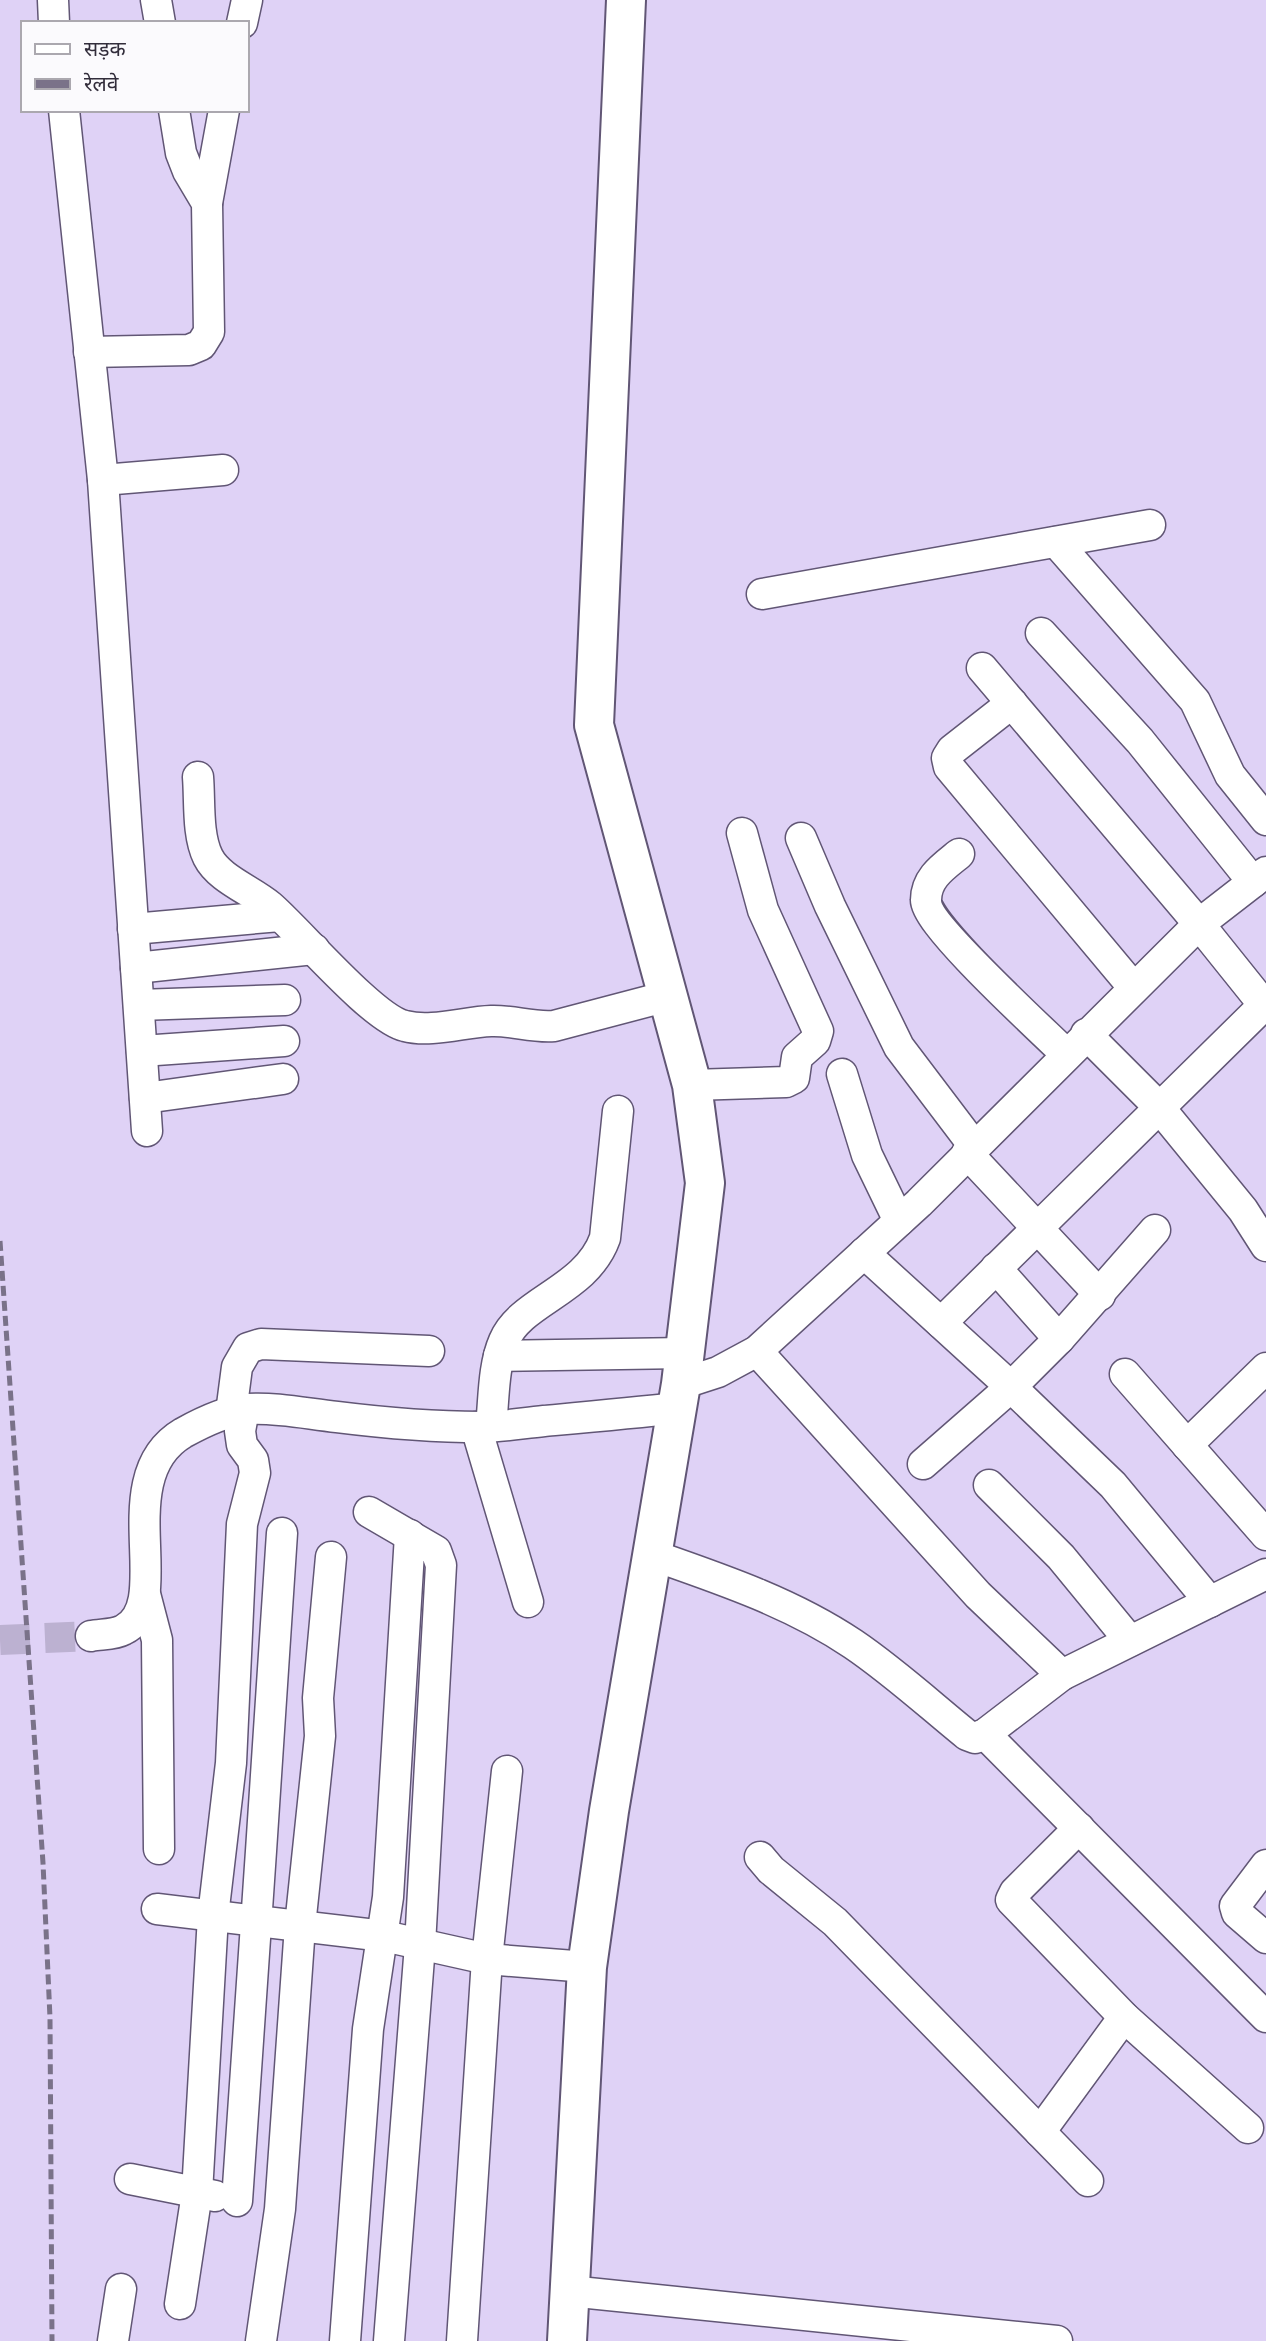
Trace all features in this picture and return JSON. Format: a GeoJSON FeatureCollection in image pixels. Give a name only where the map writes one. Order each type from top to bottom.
{"type":"FeatureCollection","features":[{"type":"Feature","properties":{"kind":"main road"},"geometry":{"type":"LineString","coordinates":[[567,2341],[587,1967],[609,1811],[681,1382],[705,1183],[692,1085],[594,725],[593,696],[626,0]]}},
{"type":"Feature","properties":{"kind":"street"},"geometry":{"type":"LineString","coordinates":[[52,0],[54,21]]}},
{"type":"Feature","properties":{"kind":"street"},"geometry":{"type":"LineString","coordinates":[[156,0],[160,21]]}},
{"type":"Feature","properties":{"kind":"street"},"geometry":{"type":"LineString","coordinates":[[242,21],[247,0]]}},
{"type":"Feature","properties":{"kind":"street"},"geometry":{"type":"LineString","coordinates":[[64,112],[103,480],[147,1131]]}},
{"type":"Feature","properties":{"kind":"street"},"geometry":{"type":"LineString","coordinates":[[174,112],[181,153],[188,172],[207,203]]}},
{"type":"Feature","properties":{"kind":"street"},"geometry":{"type":"LineString","coordinates":[[89,352],[189,350],[201,345],[209,332],[207,203],[225,112]]}},
{"type":"Feature","properties":{"kind":"street"},"geometry":{"type":"LineString","coordinates":[[103,480],[223,470]]}},
{"type":"Feature","properties":{"kind":"street"},"geometry":{"type":"LineString","coordinates":[[762,594],[1150,525]]}},
{"type":"Feature","properties":{"kind":"street"},"geometry":{"type":"LineString","coordinates":[[1056,542],[1195,701],[1230,775],[1266,820]]}},
{"type":"Feature","properties":{"kind":"street"},"geometry":{"type":"LineString","coordinates":[[159,1849],[158,1640],[145,1594],[144,1499],[149,1478],[158,1459],[182,1434],[231,1413],[266,1409],[391,1423],[484,1427],[718,1372],[757,1351],[899,1221],[1199,924],[1259,877],[1041,633]]}},
{"type":"Feature","properties":{"kind":"street"},"geometry":{"type":"LineString","coordinates":[[941,1323],[1158,1106],[1265,1004],[982,667]]}},
{"type":"Feature","properties":{"kind":"street"},"geometry":{"type":"LineString","coordinates":[[1012,703],[952,750],[947,758],[949,767],[1133,987]]}},
{"type":"Feature","properties":{"kind":"street"},"geometry":{"type":"LineString","coordinates":[[198,777],[204,846],[208,859],[280,916],[373,1006],[396,1023],[419,1027],[504,1022],[540,1027],[570,1023],[663,979]]}},
{"type":"Feature","properties":{"kind":"street"},"geometry":{"type":"LineString","coordinates":[[692,1085],[786,1082],[794,1078],[797,1057],[815,1041],[818,1031],[763,910],[742,834]]}},
{"type":"Feature","properties":{"kind":"street"},"geometry":{"type":"LineString","coordinates":[[801,838],[842,931],[899,1047],[970,1150],[1100,1294]]}},
{"type":"Feature","properties":{"kind":"street"},"geometry":{"type":"LineString","coordinates":[[958,854],[932,877],[926,888],[925,904],[942,931],[1076,1044],[1158,1106],[1243,1210],[1266,1246]]}},
{"type":"Feature","properties":{"kind":"street"},"geometry":{"type":"LineString","coordinates":[[134,929],[280,916]]}},
{"type":"Feature","properties":{"kind":"street"},"geometry":{"type":"LineString","coordinates":[[136,968],[314,949]]}},
{"type":"Feature","properties":{"kind":"street"},"geometry":{"type":"LineString","coordinates":[[139,1005],[285,1000]]}},
{"type":"Feature","properties":{"kind":"street"},"geometry":{"type":"LineString","coordinates":[[142,1051],[284,1041]]}},
{"type":"Feature","properties":{"kind":"street"},"geometry":{"type":"LineString","coordinates":[[842,1074],[867,1155],[899,1221]]}},
{"type":"Feature","properties":{"kind":"street"},"geometry":{"type":"LineString","coordinates":[[145,1098],[283,1079]]}},
{"type":"Feature","properties":{"kind":"street"},"geometry":{"type":"LineString","coordinates":[[528,1602],[484,1427],[504,1339],[515,1324],[590,1267],[599,1254],[604,1238],[618,1111]]}},
{"type":"Feature","properties":{"kind":"street"},"geometry":{"type":"LineString","coordinates":[[923,1464],[1011,1387],[1059,1339],[1155,1230]]}},
{"type":"Feature","properties":{"kind":"street"},"geometry":{"type":"LineString","coordinates":[[864,1253],[1011,1387],[1113,1485],[1210,1602]]}},
{"type":"Feature","properties":{"kind":"street"},"geometry":{"type":"LineString","coordinates":[[996,1268],[1059,1339]]}},
{"type":"Feature","properties":{"kind":"street"},"geometry":{"type":"LineString","coordinates":[[180,2304],[197,2193],[213,1916],[231,1763],[242,1524],[255,1473],[253,1460],[242,1445],[240,1431],[231,1413],[237,1367],[248,1348],[261,1344],[429,1351]]}},
{"type":"Feature","properties":{"kind":"street"},"geometry":{"type":"LineString","coordinates":[[757,1351],[978,1595],[1062,1675]]}},
{"type":"Feature","properties":{"kind":"street"},"geometry":{"type":"LineString","coordinates":[[499,1356],[681,1382]]}},
{"type":"Feature","properties":{"kind":"street"},"geometry":{"type":"LineString","coordinates":[[1187,1445],[1266,1368]]}},
{"type":"Feature","properties":{"kind":"street"},"geometry":{"type":"LineString","coordinates":[[1125,1374],[1266,1535]]}},
{"type":"Feature","properties":{"kind":"street"},"geometry":{"type":"LineString","coordinates":[[989,1485],[1062,1557],[1130,1641]]}},
{"type":"Feature","properties":{"kind":"street"},"geometry":{"type":"LineString","coordinates":[[369,1512],[436,1551],[441,1565],[420,1945],[388,2341]]}},
{"type":"Feature","properties":{"kind":"street"},"geometry":{"type":"LineString","coordinates":[[237,2201],[255,1920],[264,1847],[282,1533]]}},
{"type":"Feature","properties":{"kind":"street"},"geometry":{"type":"LineString","coordinates":[[345,2341],[368,2029],[384,1936],[410,1535]]}},
{"type":"Feature","properties":{"kind":"street"},"geometry":{"type":"LineString","coordinates":[[652,1555],[733,1583],[825,1626],[856,1646],[967,1735],[975,1738],[985,1734],[1062,1675],[1266,1574]]}},
{"type":"Feature","properties":{"kind":"street"},"geometry":{"type":"LineString","coordinates":[[261,2341],[280,2209],[300,1926],[320,1736],[318,1698],[331,1557]]}},
{"type":"Feature","properties":{"kind":"street"},"geometry":{"type":"LineString","coordinates":[[91,1636],[121,1632],[132,1624],[145,1594]]}},
{"type":"Feature","properties":{"kind":"street"},"geometry":{"type":"LineString","coordinates":[[985,1734],[1266,2017]]}},
{"type":"Feature","properties":{"kind":"street"},"geometry":{"type":"LineString","coordinates":[[462,2341],[487,1959],[507,1771]]}},
{"type":"Feature","properties":{"kind":"street"},"geometry":{"type":"LineString","coordinates":[[1079,1828],[1015,1892],[1011,1900],[1124,2017],[1248,2128]]}},
{"type":"Feature","properties":{"kind":"street"},"geometry":{"type":"LineString","coordinates":[[760,1857],[771,1870],[835,1922],[1088,2181]]}},
{"type":"Feature","properties":{"kind":"street"},"geometry":{"type":"LineString","coordinates":[[1266,1865],[1236,1906],[1237,1913],[1266,1938]]}},
{"type":"Feature","properties":{"kind":"street"},"geometry":{"type":"LineString","coordinates":[[157,1909],[384,1936],[487,1959],[587,1967]]}},
{"type":"Feature","properties":{"kind":"street"},"geometry":{"type":"LineString","coordinates":[[1040,2132],[1124,2017]]}},
{"type":"Feature","properties":{"kind":"street"},"geometry":{"type":"LineString","coordinates":[[130,2179],[280,2209]]}},
{"type":"Feature","properties":{"kind":"street"},"geometry":{"type":"LineString","coordinates":[[113,2341],[121,2289]]}},
{"type":"Feature","properties":{"kind":"street"},"geometry":{"type":"LineString","coordinates":[[569,2291],[1057,2341]]}},
{"type":"Feature","properties":{"kind":"tunnel"},"geometry":{"type":"LineString","coordinates":[[0,1640],[91,1636]]}},
{"type":"Feature","properties":{"kind":"railway"},"geometry":{"type":"LineString","coordinates":[[0,1241],[43,1863],[50,2018],[52,2341]]}}]}
